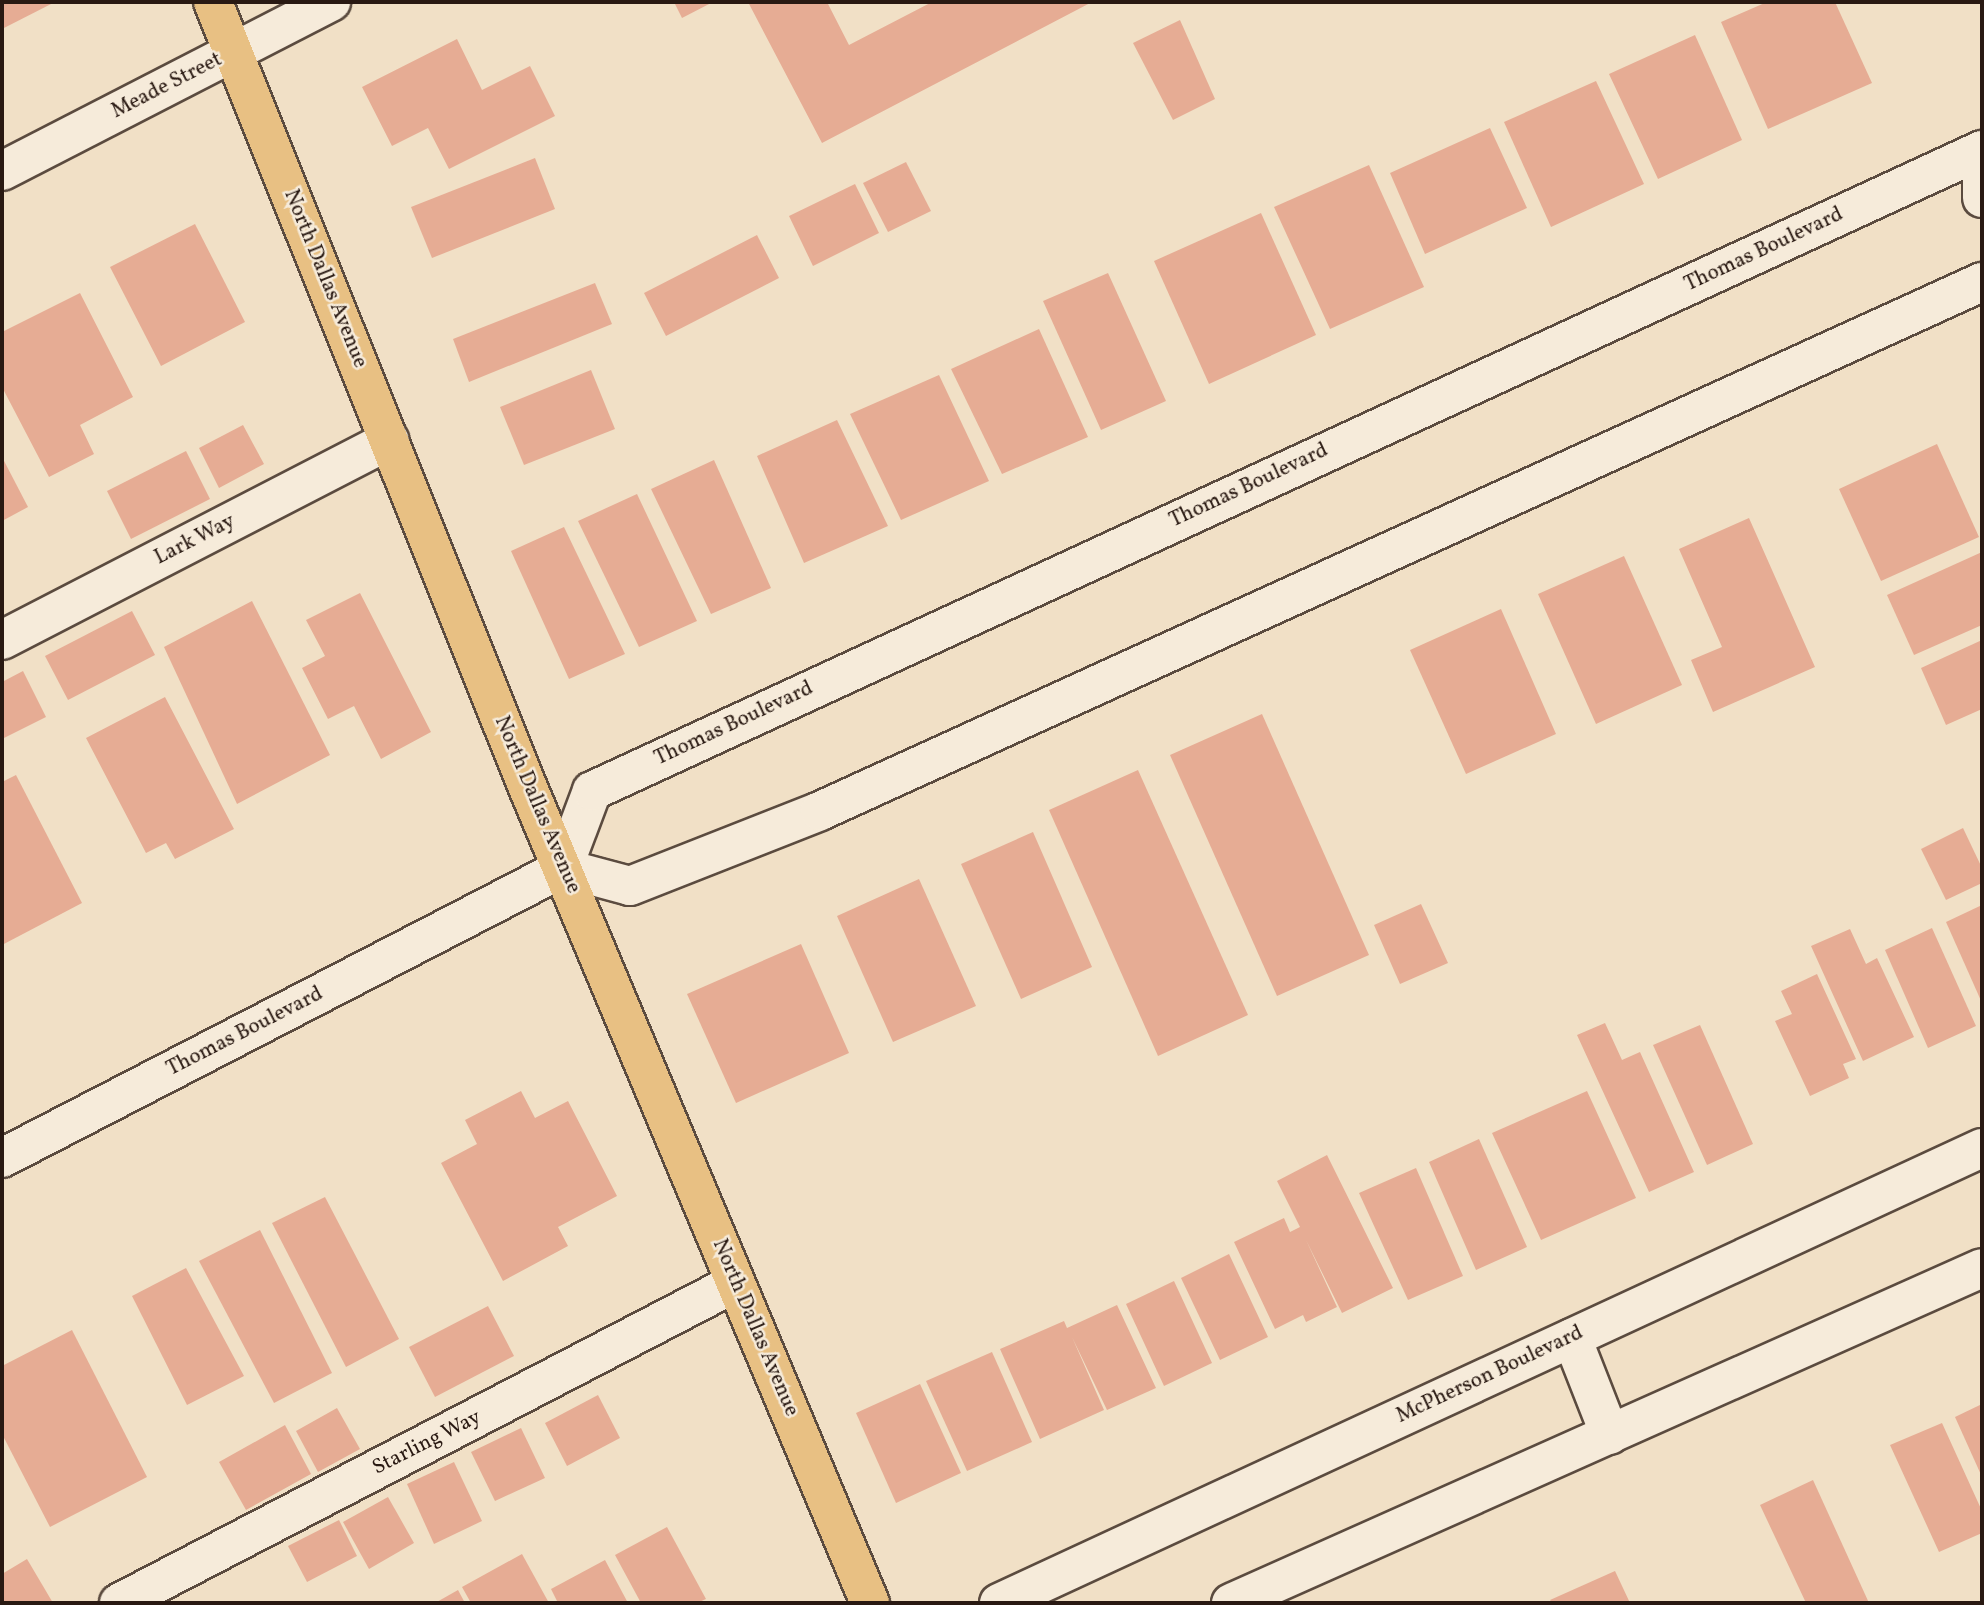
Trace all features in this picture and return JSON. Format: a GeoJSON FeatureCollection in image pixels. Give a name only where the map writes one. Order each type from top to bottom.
{"type":"FeatureCollection","features":[{"type":"Feature","properties":{"kind":"main road","name":"North Dallas Avenue"},"geometry":{"type":"LineString","coordinates":[[213,2],[563,868],[870,1603]]}},
{"type":"Feature","properties":{"kind":"street","name":"Meade Street"},"geometry":{"type":"LineString","coordinates":[[2,171],[331,2]]}},
{"type":"Feature","properties":{"kind":"street","name":"Thomas Boulevard"},"geometry":{"type":"LineString","coordinates":[[2,1158],[563,868],[592,791],[1982,150]]}},
{"type":"Feature","properties":{"kind":"street"},"geometry":{"type":"LineString","coordinates":[[1982,175],[1982,198]]}},
{"type":"Feature","properties":{"kind":"street"},"geometry":{"type":"LineString","coordinates":[[563,868],[630,886],[820,811],[1304,593],[1982,282]]}},
{"type":"Feature","properties":{"kind":"street","name":"Lark Way"},"geometry":{"type":"LineString","coordinates":[[2,640],[389,440]]}},
{"type":"Feature","properties":{"kind":"street","name":"McPherson Boulevard"},"geometry":{"type":"LineString","coordinates":[[999,1603],[1982,1148]]}},
{"type":"Feature","properties":{"kind":"street"},"geometry":{"type":"LineString","coordinates":[[1231,1603],[1982,1268]]}},
{"type":"Feature","properties":{"kind":"street","name":"Starling Way"},"geometry":{"type":"LineString","coordinates":[[119,1603],[735,1283]]}},
{"type":"Feature","properties":{"kind":"street"},"geometry":{"type":"LineString","coordinates":[[1572,1338],[1610,1435]]}},
{"type":"Feature","properties":{"kind":"building"},"geometry":{"type":"Polygon","coordinates":[[[2,2],[55,2],[2,29],[2,2]]]}},
{"type":"Feature","properties":{"kind":"building"},"geometry":{"type":"Polygon","coordinates":[[[674,2],[713,2],[682,18],[674,2]]]}},
{"type":"Feature","properties":{"kind":"building"},"geometry":{"type":"Polygon","coordinates":[[[748,2],[827,2],[849,45],[932,2],[1092,2],[822,143],[748,2]]]}},
{"type":"Feature","properties":{"kind":"building"},"geometry":{"type":"Polygon","coordinates":[[[1767,2],[1835,2],[1872,83],[1768,129],[1721,22],[1767,2]]]}},
{"type":"Feature","properties":{"kind":"building"},"geometry":{"type":"Polygon","coordinates":[[[1180,20],[1215,99],[1173,120],[1133,43],[1180,20]]]}},
{"type":"Feature","properties":{"kind":"building"},"geometry":{"type":"Polygon","coordinates":[[[1695,35],[1742,140],[1658,179],[1609,74],[1695,35]]]}},
{"type":"Feature","properties":{"kind":"building"},"geometry":{"type":"Polygon","coordinates":[[[457,39],[482,90],[530,66],[555,116],[449,169],[428,128],[392,146],[362,87],[457,39]]]}},
{"type":"Feature","properties":{"kind":"building"},"geometry":{"type":"Polygon","coordinates":[[[1596,81],[1644,184],[1551,227],[1504,122],[1596,81]]]}},
{"type":"Feature","properties":{"kind":"building"},"geometry":{"type":"Polygon","coordinates":[[[1490,128],[1527,208],[1425,254],[1390,173],[1490,128]]]}},
{"type":"Feature","properties":{"kind":"building"},"geometry":{"type":"Polygon","coordinates":[[[535,158],[555,209],[432,258],[411,207],[535,158]]]}},
{"type":"Feature","properties":{"kind":"building"},"geometry":{"type":"Polygon","coordinates":[[[906,162],[931,211],[888,232],[863,183],[906,162]]]}},
{"type":"Feature","properties":{"kind":"building"},"geometry":{"type":"Polygon","coordinates":[[[1369,165],[1424,287],[1330,329],[1274,207],[1369,165]]]}},
{"type":"Feature","properties":{"kind":"building"},"geometry":{"type":"Polygon","coordinates":[[[855,184],[879,233],[813,266],[789,216],[855,184]]]}},
{"type":"Feature","properties":{"kind":"building"},"geometry":{"type":"Polygon","coordinates":[[[1261,213],[1316,335],[1209,384],[1154,261],[1261,213]]]}},
{"type":"Feature","properties":{"kind":"building"},"geometry":{"type":"Polygon","coordinates":[[[195,224],[245,322],[161,366],[110,267],[195,224]]]}},
{"type":"Feature","properties":{"kind":"building"},"geometry":{"type":"Polygon","coordinates":[[[757,235],[779,278],[666,336],[644,293],[757,235]]]}},
{"type":"Feature","properties":{"kind":"building"},"geometry":{"type":"Polygon","coordinates":[[[1108,273],[1166,401],[1101,430],[1043,301],[1108,273]]]}},
{"type":"Feature","properties":{"kind":"building"},"geometry":{"type":"Polygon","coordinates":[[[595,283],[612,324],[469,382],[453,339],[595,283]]]}},
{"type":"Feature","properties":{"kind":"building"},"geometry":{"type":"Polygon","coordinates":[[[80,293],[133,397],[80,425],[94,454],[49,477],[2,387],[2,332],[80,293]]]}},
{"type":"Feature","properties":{"kind":"building"},"geometry":{"type":"Polygon","coordinates":[[[1039,329],[1088,437],[1002,474],[951,369],[1039,329]]]}},
{"type":"Feature","properties":{"kind":"building"},"geometry":{"type":"Polygon","coordinates":[[[591,370],[615,429],[524,465],[500,407],[591,370]]]}},
{"type":"Feature","properties":{"kind":"building"},"geometry":{"type":"Polygon","coordinates":[[[939,375],[989,481],[901,520],[850,414],[939,375]]]}},
{"type":"Feature","properties":{"kind":"building"},"geometry":{"type":"Polygon","coordinates":[[[837,420],[888,526],[804,563],[757,456],[837,420]]]}},
{"type":"Feature","properties":{"kind":"building"},"geometry":{"type":"Polygon","coordinates":[[[243,425],[264,464],[219,488],[199,448],[243,425]]]}},
{"type":"Feature","properties":{"kind":"building"},"geometry":{"type":"Polygon","coordinates":[[[1937,444],[1979,537],[1881,581],[1839,489],[1937,444]]]}},
{"type":"Feature","properties":{"kind":"building"},"geometry":{"type":"Polygon","coordinates":[[[186,451],[210,499],[131,539],[107,491],[186,451]]]}},
{"type":"Feature","properties":{"kind":"building"},"geometry":{"type":"Polygon","coordinates":[[[2,457],[28,507],[2,521],[2,457]]]}},
{"type":"Feature","properties":{"kind":"building"},"geometry":{"type":"Polygon","coordinates":[[[714,460],[771,588],[711,614],[651,489],[714,460]]]}},
{"type":"Feature","properties":{"kind":"building"},"geometry":{"type":"Polygon","coordinates":[[[637,494],[697,621],[639,647],[578,521],[637,494]]]}},
{"type":"Feature","properties":{"kind":"building"},"geometry":{"type":"Polygon","coordinates":[[[1749,518],[1815,667],[1713,712],[1691,660],[1722,647],[1679,549],[1749,518]]]}},
{"type":"Feature","properties":{"kind":"building"},"geometry":{"type":"Polygon","coordinates":[[[564,527],[625,654],[569,679],[511,551],[564,527]]]}},
{"type":"Feature","properties":{"kind":"building"},"geometry":{"type":"Polygon","coordinates":[[[1982,552],[1982,625],[1914,655],[1887,595],[1982,552]]]}},
{"type":"Feature","properties":{"kind":"building"},"geometry":{"type":"Polygon","coordinates":[[[1624,556],[1682,685],[1596,724],[1538,594],[1624,556]]]}},
{"type":"Feature","properties":{"kind":"building"},"geometry":{"type":"Polygon","coordinates":[[[360,593],[431,732],[381,759],[354,706],[328,719],[302,668],[325,656],[306,620],[360,593]]]}},
{"type":"Feature","properties":{"kind":"building"},"geometry":{"type":"Polygon","coordinates":[[[252,601],[330,755],[237,804],[164,647],[252,601]]]}},
{"type":"Feature","properties":{"kind":"building"},"geometry":{"type":"Polygon","coordinates":[[[1501,609],[1556,734],[1466,774],[1410,650],[1501,609]]]}},
{"type":"Feature","properties":{"kind":"building"},"geometry":{"type":"Polygon","coordinates":[[[132,611],[155,655],[68,700],[45,656],[132,611]]]}},
{"type":"Feature","properties":{"kind":"building"},"geometry":{"type":"Polygon","coordinates":[[[1982,640],[1982,709],[1946,725],[1921,668],[1982,640]]]}},
{"type":"Feature","properties":{"kind":"building"},"geometry":{"type":"Polygon","coordinates":[[[23,671],[46,717],[2,739],[2,682],[23,671]]]}},
{"type":"Feature","properties":{"kind":"building"},"geometry":{"type":"Polygon","coordinates":[[[165,697],[234,829],[175,859],[166,843],[146,853],[86,738],[165,697]]]}},
{"type":"Feature","properties":{"kind":"building"},"geometry":{"type":"Polygon","coordinates":[[[1262,714],[1369,955],[1277,996],[1170,755],[1262,714]]]}},
{"type":"Feature","properties":{"kind":"building"},"geometry":{"type":"Polygon","coordinates":[[[1138,770],[1248,1015],[1158,1056],[1049,810],[1138,770]]]}},
{"type":"Feature","properties":{"kind":"building"},"geometry":{"type":"Polygon","coordinates":[[[16,775],[82,903],[2,945],[2,782],[16,775]]]}},
{"type":"Feature","properties":{"kind":"building"},"geometry":{"type":"Polygon","coordinates":[[[1963,828],[1982,868],[1982,883],[1946,900],[1921,849],[1963,828]]]}},
{"type":"Feature","properties":{"kind":"building"},"geometry":{"type":"Polygon","coordinates":[[[1033,832],[1092,967],[1021,999],[961,864],[1033,832]]]}},
{"type":"Feature","properties":{"kind":"building"},"geometry":{"type":"Polygon","coordinates":[[[919,879],[976,1006],[893,1042],[837,916],[919,879]]]}},
{"type":"Feature","properties":{"kind":"building"},"geometry":{"type":"Polygon","coordinates":[[[1421,904],[1448,963],[1400,984],[1374,925],[1421,904]]]}},
{"type":"Feature","properties":{"kind":"building"},"geometry":{"type":"Polygon","coordinates":[[[1982,905],[1982,1003],[1946,922],[1982,905]]]}},
{"type":"Feature","properties":{"kind":"building"},"geometry":{"type":"Polygon","coordinates":[[[1932,928],[1976,1026],[1928,1048],[1885,950],[1932,928]]]}},
{"type":"Feature","properties":{"kind":"building"},"geometry":{"type":"Polygon","coordinates":[[[1850,929],[1866,964],[1877,958],[1914,1037],[1863,1061],[1811,946],[1850,929]]]}},
{"type":"Feature","properties":{"kind":"building"},"geometry":{"type":"Polygon","coordinates":[[[801,944],[849,1053],[736,1103],[687,994],[801,944]]]}},
{"type":"Feature","properties":{"kind":"building"},"geometry":{"type":"Polygon","coordinates":[[[1817,974],[1856,1059],[1843,1064],[1849,1078],[1810,1096],[1775,1021],[1792,1014],[1781,991],[1817,974]]]}},
{"type":"Feature","properties":{"kind":"building"},"geometry":{"type":"Polygon","coordinates":[[[1605,1023],[1622,1060],[1640,1052],[1694,1172],[1649,1192],[1577,1035],[1605,1023]]]}},
{"type":"Feature","properties":{"kind":"building"},"geometry":{"type":"Polygon","coordinates":[[[1700,1025],[1753,1144],[1707,1165],[1653,1045],[1700,1025]]]}},
{"type":"Feature","properties":{"kind":"building"},"geometry":{"type":"Polygon","coordinates":[[[521,1091],[535,1118],[568,1101],[617,1196],[558,1227],[568,1246],[503,1281],[441,1163],[477,1144],[465,1120],[521,1091]]]}},
{"type":"Feature","properties":{"kind":"building"},"geometry":{"type":"Polygon","coordinates":[[[1587,1091],[1636,1198],[1541,1240],[1492,1133],[1587,1091]]]}},
{"type":"Feature","properties":{"kind":"building"},"geometry":{"type":"Polygon","coordinates":[[[1479,1139],[1527,1247],[1476,1270],[1429,1162],[1479,1139]]]}},
{"type":"Feature","properties":{"kind":"building"},"geometry":{"type":"Polygon","coordinates":[[[1327,1155],[1393,1288],[1342,1313],[1306,1240],[1337,1307],[1306,1322],[1303,1315],[1275,1329],[1234,1242],[1284,1218],[1290,1232],[1300,1227],[1277,1181],[1327,1155]]]}},
{"type":"Feature","properties":{"kind":"building"},"geometry":{"type":"Polygon","coordinates":[[[1416,1168],[1463,1276],[1408,1300],[1359,1193],[1416,1168]]]}},
{"type":"Feature","properties":{"kind":"building"},"geometry":{"type":"Polygon","coordinates":[[[325,1197],[399,1339],[346,1367],[272,1223],[325,1197]]]}},
{"type":"Feature","properties":{"kind":"building"},"geometry":{"type":"Polygon","coordinates":[[[260,1230],[332,1373],[274,1403],[199,1261],[260,1230]]]}},
{"type":"Feature","properties":{"kind":"building"},"geometry":{"type":"Polygon","coordinates":[[[1229,1254],[1268,1337],[1220,1360],[1181,1278],[1229,1254]]]}},
{"type":"Feature","properties":{"kind":"building"},"geometry":{"type":"Polygon","coordinates":[[[186,1268],[244,1376],[187,1405],[132,1296],[186,1268]]]}},
{"type":"Feature","properties":{"kind":"building"},"geometry":{"type":"Polygon","coordinates":[[[1174,1281],[1212,1363],[1164,1386],[1126,1304],[1174,1281]]]}},
{"type":"Feature","properties":{"kind":"building"},"geometry":{"type":"Polygon","coordinates":[[[1117,1305],[1156,1388],[1107,1410],[1072,1337],[1104,1410],[1040,1439],[1000,1349],[1064,1321],[1067,1328],[1117,1305]]]}},
{"type":"Feature","properties":{"kind":"building"},"geometry":{"type":"Polygon","coordinates":[[[488,1306],[514,1356],[435,1397],[409,1347],[488,1306]]]}},
{"type":"Feature","properties":{"kind":"building"},"geometry":{"type":"Polygon","coordinates":[[[72,1330],[147,1477],[50,1527],[2,1434],[2,1366],[72,1330]]]}},
{"type":"Feature","properties":{"kind":"building"},"geometry":{"type":"Polygon","coordinates":[[[992,1352],[1032,1442],[967,1471],[926,1381],[992,1352]]]}},
{"type":"Feature","properties":{"kind":"building"},"geometry":{"type":"Polygon","coordinates":[[[920,1384],[961,1473],[896,1503],[856,1413],[920,1384]]]}},
{"type":"Feature","properties":{"kind":"building"},"geometry":{"type":"Polygon","coordinates":[[[598,1395],[620,1438],[567,1466],[545,1423],[598,1395]]]}},
{"type":"Feature","properties":{"kind":"building"},"geometry":{"type":"Polygon","coordinates":[[[1982,1404],[1982,1477],[1955,1417],[1982,1404]]]}},
{"type":"Feature","properties":{"kind":"building"},"geometry":{"type":"Polygon","coordinates":[[[337,1408],[360,1449],[318,1472],[296,1431],[337,1408]]]}},
{"type":"Feature","properties":{"kind":"building"},"geometry":{"type":"Polygon","coordinates":[[[1942,1423],[1982,1511],[1982,1533],[1939,1552],[1890,1445],[1942,1423]]]}},
{"type":"Feature","properties":{"kind":"building"},"geometry":{"type":"Polygon","coordinates":[[[285,1425],[311,1474],[246,1510],[219,1462],[285,1425]]]}},
{"type":"Feature","properties":{"kind":"building"},"geometry":{"type":"Polygon","coordinates":[[[521,1428],[545,1478],[495,1501],[471,1452],[521,1428]]]}},
{"type":"Feature","properties":{"kind":"building"},"geometry":{"type":"Polygon","coordinates":[[[454,1462],[482,1521],[434,1544],[407,1484],[454,1462]]]}},
{"type":"Feature","properties":{"kind":"building"},"geometry":{"type":"Polygon","coordinates":[[[1813,1480],[1869,1603],[1806,1603],[1760,1505],[1813,1480]]]}},
{"type":"Feature","properties":{"kind":"building"},"geometry":{"type":"Polygon","coordinates":[[[388,1497],[414,1543],[369,1569],[343,1522],[388,1497]]]}},
{"type":"Feature","properties":{"kind":"building"},"geometry":{"type":"Polygon","coordinates":[[[339,1520],[357,1556],[307,1582],[288,1546],[339,1520]]]}},
{"type":"Feature","properties":{"kind":"building"},"geometry":{"type":"Polygon","coordinates":[[[667,1527],[706,1599],[697,1603],[641,1603],[615,1555],[667,1527]]]}},
{"type":"Feature","properties":{"kind":"building"},"geometry":{"type":"Polygon","coordinates":[[[522,1554],[549,1603],[471,1603],[462,1587],[522,1554]]]}},
{"type":"Feature","properties":{"kind":"building"},"geometry":{"type":"Polygon","coordinates":[[[27,1559],[53,1603],[2,1603],[2,1574],[27,1559]]]}},
{"type":"Feature","properties":{"kind":"building"},"geometry":{"type":"Polygon","coordinates":[[[605,1560],[628,1603],[558,1603],[551,1589],[605,1560]]]}},
{"type":"Feature","properties":{"kind":"building"},"geometry":{"type":"Polygon","coordinates":[[[1615,1571],[1630,1603],[1552,1603],[1550,1600],[1615,1571]]]}},
{"type":"Feature","properties":{"kind":"building"},"geometry":{"type":"Polygon","coordinates":[[[458,1590],[465,1603],[435,1603],[458,1590]]]}}]}
